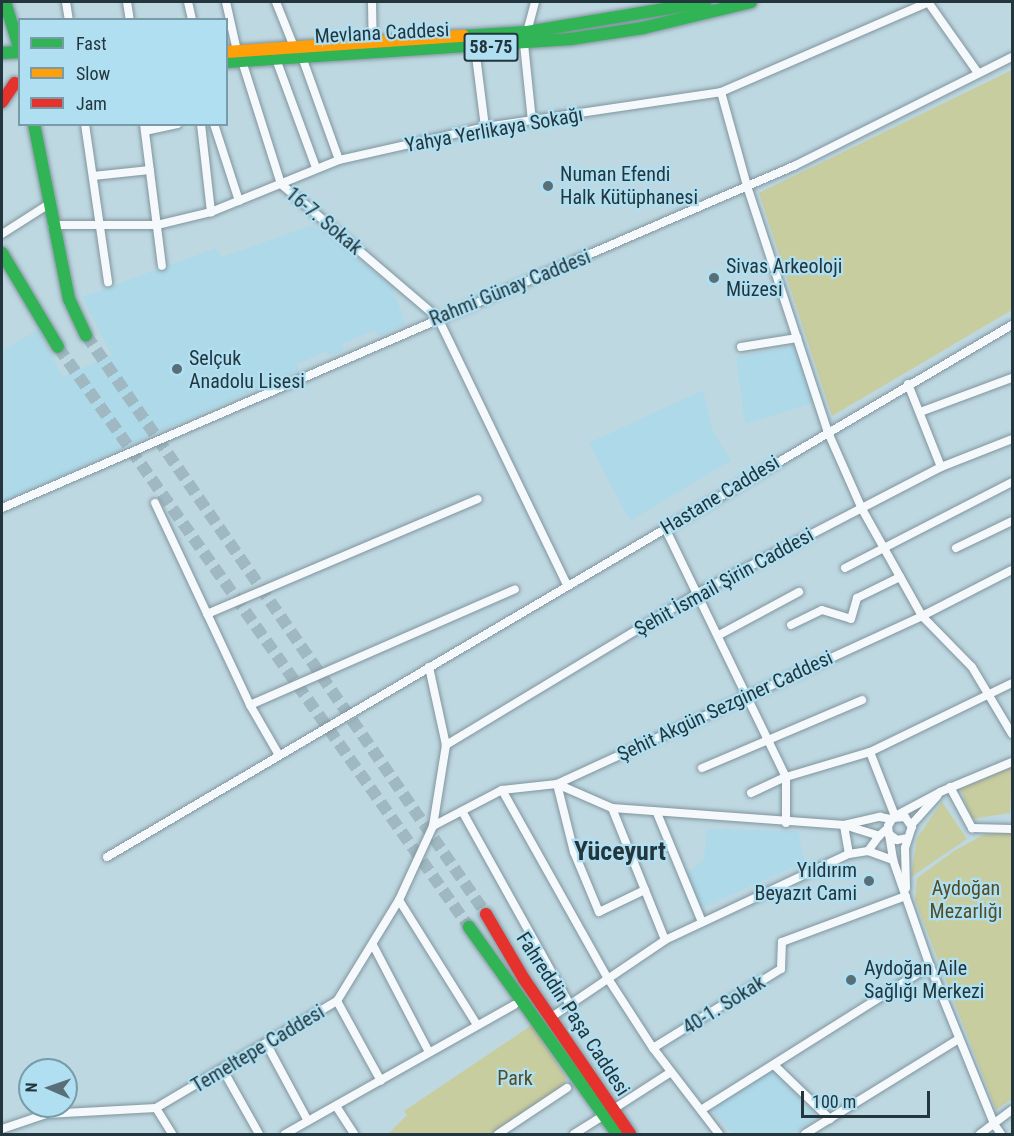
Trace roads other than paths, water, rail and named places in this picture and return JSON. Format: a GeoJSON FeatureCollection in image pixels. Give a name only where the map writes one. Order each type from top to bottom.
{"type":"FeatureCollection","features":[{"type":"Feature","properties":{"kind":"main road"},"geometry":{"type":"LineString","coordinates":[[5,2],[18,44]]}},
{"type":"Feature","properties":{"kind":"main road","name":"Mevlana Caddesi"},"geometry":{"type":"LineString","coordinates":[[235,54],[276,58],[475,48],[705,2]]}},
{"type":"Feature","properties":{"kind":"main road","name":"Mevlana Caddesi"},"geometry":{"type":"LineString","coordinates":[[235,54],[294,46],[373,41],[525,38],[643,28],[752,2]]}},
{"type":"Feature","properties":{"kind":"main road"},"geometry":{"type":"LineString","coordinates":[[2,53],[18,51]]}},
{"type":"Feature","properties":{"kind":"main road"},"geometry":{"type":"LineString","coordinates":[[2,81],[17,83]]}},
{"type":"Feature","properties":{"kind":"main road"},"geometry":{"type":"LineString","coordinates":[[2,102],[17,83]]}},
{"type":"Feature","properties":{"kind":"main road"},"geometry":{"type":"LineString","coordinates":[[34,126],[52,225],[69,299],[86,335]]}},
{"type":"Feature","properties":{"kind":"main road"},"geometry":{"type":"LineString","coordinates":[[2,253],[58,347]]}},
{"type":"Feature","properties":{"kind":"main road","name":"Fahreddin Paşa Caddesi"},"geometry":{"type":"LineString","coordinates":[[486,914],[608,1113],[617,1134]]}},
{"type":"Feature","properties":{"kind":"main road","name":"Fahreddin Paşa Caddesi"},"geometry":{"type":"LineString","coordinates":[[470,927],[608,1113],[630,1134]]}},
{"type":"Feature","properties":{"kind":"street"},"geometry":{"type":"LineString","coordinates":[[66,2],[69,18]]}},
{"type":"Feature","properties":{"kind":"street"},"geometry":{"type":"LineString","coordinates":[[127,2],[130,18]]}},
{"type":"Feature","properties":{"kind":"street"},"geometry":{"type":"LineString","coordinates":[[188,2],[192,18]]}},
{"type":"Feature","properties":{"kind":"street","name":"16-7. Sokak"},"geometry":{"type":"LineString","coordinates":[[226,2],[235,54],[281,184],[438,318]]}},
{"type":"Feature","properties":{"kind":"street"},"geometry":{"type":"LineString","coordinates":[[276,2],[294,46]]}},
{"type":"Feature","properties":{"kind":"street"},"geometry":{"type":"LineString","coordinates":[[372,2],[373,41]]}},
{"type":"Feature","properties":{"kind":"street"},"geometry":{"type":"LineString","coordinates":[[532,122],[525,38],[535,2]]}},
{"type":"Feature","properties":{"kind":"street"},"geometry":{"type":"LineString","coordinates":[[928,2],[978,74]]}},
{"type":"Feature","properties":{"kind":"street","name":"Yahya Yerlikaya Sokağı"},"geometry":{"type":"LineString","coordinates":[[52,225],[102,227],[157,225],[211,212],[339,160],[485,127],[532,122],[721,92],[928,2]]}},
{"type":"Feature","properties":{"kind":"street"},"geometry":{"type":"LineString","coordinates":[[475,48],[485,127]]}},
{"type":"Feature","properties":{"kind":"street"},"geometry":{"type":"LineString","coordinates":[[302,57],[339,160]]}},
{"type":"Feature","properties":{"kind":"street","name":"Rahmi Günay Caddesi"},"geometry":{"type":"LineString","coordinates":[[2,508],[747,186],[1012,57]]}},
{"type":"Feature","properties":{"kind":"street"},"geometry":{"type":"LineString","coordinates":[[276,58],[316,168]]}},
{"type":"Feature","properties":{"kind":"street"},"geometry":{"type":"LineString","coordinates":[[721,92],[747,186],[827,430],[862,508],[922,616],[972,667],[991,695],[1012,734]]}},
{"type":"Feature","properties":{"kind":"street"},"geometry":{"type":"LineString","coordinates":[[85,126],[102,227],[108,282]]}},
{"type":"Feature","properties":{"kind":"street"},"geometry":{"type":"LineString","coordinates":[[161,126],[145,128],[162,266]]}},
{"type":"Feature","properties":{"kind":"street"},"geometry":{"type":"LineString","coordinates":[[201,126],[211,212]]}},
{"type":"Feature","properties":{"kind":"street"},"geometry":{"type":"LineString","coordinates":[[215,126],[239,201]]}},
{"type":"Feature","properties":{"kind":"street"},"geometry":{"type":"LineString","coordinates":[[93,176],[150,170]]}},
{"type":"Feature","properties":{"kind":"street"},"geometry":{"type":"LineString","coordinates":[[2,234],[49,204]]}},
{"type":"Feature","properties":{"kind":"street"},"geometry":{"type":"LineString","coordinates":[[438,318],[567,585]]}},
{"type":"Feature","properties":{"kind":"street","name":"Hastane Caddesi"},"geometry":{"type":"LineString","coordinates":[[107,856],[665,528],[827,430],[1012,325]]}},
{"type":"Feature","properties":{"kind":"street"},"geometry":{"type":"LineString","coordinates":[[741,347],[797,338]]}},
{"type":"Feature","properties":{"kind":"street"},"geometry":{"type":"LineString","coordinates":[[920,412],[1012,378]]}},
{"type":"Feature","properties":{"kind":"street"},"geometry":{"type":"LineString","coordinates":[[908,384],[941,467]]}},
{"type":"Feature","properties":{"kind":"street","name":"Şehit İsmail Şirin Caddesi"},"geometry":{"type":"LineString","coordinates":[[446,745],[696,594],[941,467],[1012,439]]}},
{"type":"Feature","properties":{"kind":"street"},"geometry":{"type":"LineString","coordinates":[[845,568],[1012,482]]}},
{"type":"Feature","properties":{"kind":"street"},"geometry":{"type":"LineString","coordinates":[[207,614],[478,499]]}},
{"type":"Feature","properties":{"kind":"street"},"geometry":{"type":"LineString","coordinates":[[155,502],[250,705],[279,755]]}},
{"type":"Feature","properties":{"kind":"street"},"geometry":{"type":"LineString","coordinates":[[956,548],[1012,521]]}},
{"type":"Feature","properties":{"kind":"street"},"geometry":{"type":"LineString","coordinates":[[665,528],[696,594],[719,635],[786,777],[786,823]]}},
{"type":"Feature","properties":{"kind":"street","name":"Şehit Akgün Sezginer Caddesi"},"geometry":{"type":"LineString","coordinates":[[433,826],[502,790],[557,784],[746,695],[922,616],[1012,570]]}},
{"type":"Feature","properties":{"kind":"street"},"geometry":{"type":"LineString","coordinates":[[791,625],[822,610],[851,619],[857,598],[900,577]]}},
{"type":"Feature","properties":{"kind":"street"},"geometry":{"type":"LineString","coordinates":[[250,705],[515,589]]}},
{"type":"Feature","properties":{"kind":"street"},"geometry":{"type":"LineString","coordinates":[[719,635],[799,592]]}},
{"type":"Feature","properties":{"kind":"street","name":"Temeltepe Caddesi"},"geometry":{"type":"LineString","coordinates":[[2,1129],[46,1113],[156,1108],[267,1045],[338,1001],[399,900],[433,826],[446,745],[429,667]]}},
{"type":"Feature","properties":{"kind":"street"},"geometry":{"type":"LineString","coordinates":[[751,793],[786,777],[870,752],[1012,683]]}},
{"type":"Feature","properties":{"kind":"street"},"geometry":{"type":"LineString","coordinates":[[702,768],[862,700]]}},
{"type":"Feature","properties":{"kind":"street"},"geometry":{"type":"LineString","coordinates":[[870,752],[894,817]]}},
{"type":"Feature","properties":{"kind":"street"},"geometry":{"type":"LineString","coordinates":[[1001,1134],[994,1124],[930,966],[893,860],[888,831],[894,817],[950,787],[1012,762]]}},
{"type":"Feature","properties":{"kind":"street"},"geometry":{"type":"LineString","coordinates":[[557,784],[612,808],[786,823],[844,825],[880,817],[905,817],[912,824]]}},
{"type":"Feature","properties":{"kind":"street"},"geometry":{"type":"LineString","coordinates":[[557,784],[574,852],[599,912],[645,890]]}},
{"type":"Feature","properties":{"kind":"street"},"geometry":{"type":"LineString","coordinates":[[950,787],[972,828],[1012,829]]}},
{"type":"Feature","properties":{"kind":"street"},"geometry":{"type":"LineString","coordinates":[[502,790],[607,976],[653,1048],[719,1134]]}},
{"type":"Feature","properties":{"kind":"street"},"geometry":{"type":"LineString","coordinates":[[906,896],[907,838],[912,824],[940,792]]}},
{"type":"Feature","properties":{"kind":"street"},"geometry":{"type":"LineString","coordinates":[[612,808],[665,940]]}},
{"type":"Feature","properties":{"kind":"street"},"geometry":{"type":"LineString","coordinates":[[462,811],[569,1004]]}},
{"type":"Feature","properties":{"kind":"street"},"geometry":{"type":"LineString","coordinates":[[657,813],[702,922]]}},
{"type":"Feature","properties":{"kind":"street"},"geometry":{"type":"LineString","coordinates":[[844,825],[879,836]]}},
{"type":"Feature","properties":{"kind":"street"},"geometry":{"type":"LineString","coordinates":[[844,825],[849,854]]}},
{"type":"Feature","properties":{"kind":"street"},"geometry":{"type":"LineString","coordinates":[[868,851],[879,836],[888,831]]}},
{"type":"Feature","properties":{"kind":"street"},"geometry":{"type":"LineString","coordinates":[[888,831],[897,840],[907,838]]}},
{"type":"Feature","properties":{"kind":"street"},"geometry":{"type":"LineString","coordinates":[[550,1018],[607,976],[665,940],[849,854],[868,851],[893,860]]}},
{"type":"Feature","properties":{"kind":"street","name":"40-1. Sokak"},"geometry":{"type":"LineString","coordinates":[[653,1048],[781,969],[782,942],[906,896]]}},
{"type":"Feature","properties":{"kind":"street"},"geometry":{"type":"LineString","coordinates":[[399,900],[477,1025]]}},
{"type":"Feature","properties":{"kind":"street"},"geometry":{"type":"LineString","coordinates":[[373,945],[429,1052]]}},
{"type":"Feature","properties":{"kind":"street"},"geometry":{"type":"LineString","coordinates":[[701,1110],[930,966]]}},
{"type":"Feature","properties":{"kind":"street"},"geometry":{"type":"LineString","coordinates":[[338,1001],[381,1081]]}},
{"type":"Feature","properties":{"kind":"street"},"geometry":{"type":"LineString","coordinates":[[285,1134],[514,1005]]}},
{"type":"Feature","properties":{"kind":"street"},"geometry":{"type":"LineString","coordinates":[[805,1134],[959,1039]]}},
{"type":"Feature","properties":{"kind":"street"},"geometry":{"type":"LineString","coordinates":[[267,1045],[308,1120]]}},
{"type":"Feature","properties":{"kind":"street"},"geometry":{"type":"LineString","coordinates":[[774,1065],[830,1119]]}},
{"type":"Feature","properties":{"kind":"street"},"geometry":{"type":"LineString","coordinates":[[223,1070],[259,1134]]}},
{"type":"Feature","properties":{"kind":"street"},"geometry":{"type":"LineString","coordinates":[[574,1134],[671,1072]]}},
{"type":"Feature","properties":{"kind":"street"},"geometry":{"type":"LineString","coordinates":[[498,1134],[567,1089]]}},
{"type":"Feature","properties":{"kind":"street"},"geometry":{"type":"LineString","coordinates":[[336,1106],[354,1134]]}},
{"type":"Feature","properties":{"kind":"street"},"geometry":{"type":"LineString","coordinates":[[156,1108],[172,1134]]}},
{"type":"Feature","properties":{"kind":"street"},"geometry":{"type":"LineString","coordinates":[[980,1134],[1012,1110]]}},
{"type":"Feature","properties":{"kind":"tunnel"},"geometry":{"type":"LineString","coordinates":[[86,335],[486,914]]}},
{"type":"Feature","properties":{"kind":"tunnel"},"geometry":{"type":"LineString","coordinates":[[58,347],[469,927]]}},
{"type":"Feature","properties":{"kind":"place","name":"Numan Efendi Halk Kütüphanesi"},"geometry":{"type":"Point","coordinates":[548,186]}},
{"type":"Feature","properties":{"kind":"place","name":"Sivas Arkeoloji Müzesi"},"geometry":{"type":"Point","coordinates":[714,278]}},
{"type":"Feature","properties":{"kind":"place","name":"Selçuk Anadolu Lisesi"},"geometry":{"type":"Point","coordinates":[177,369]}},
{"type":"Feature","properties":{"kind":"place","name":"Yıldırım Beyazıt Cami"},"geometry":{"type":"Point","coordinates":[869,881]}},
{"type":"Feature","properties":{"kind":"place","name":"Aydoğan Aile Sağlığı Merkezi"},"geometry":{"type":"Point","coordinates":[851,980]}},
{"type":"Feature","properties":{"kind":"district","name":"Yüceyurt"},"geometry":{"type":"Point","coordinates":[620,852]}},
{"type":"Feature","properties":{"kind":"park label","name":"Aydoğan Mezarlığı"},"geometry":{"type":"Point","coordinates":[966,900]}},
{"type":"Feature","properties":{"kind":"park label","name":"Park"},"geometry":{"type":"Point","coordinates":[515,1078]}}]}
